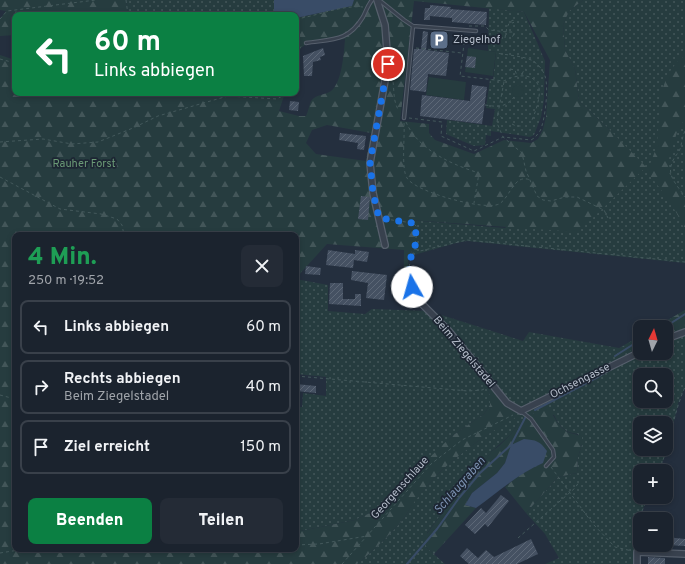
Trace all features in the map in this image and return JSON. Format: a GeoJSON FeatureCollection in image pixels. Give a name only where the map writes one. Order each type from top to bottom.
{"type":"FeatureCollection","features":[{"type":"Feature","properties":{"kind":"street"},"geometry":{"type":"LineString","coordinates":[[378,0],[385,25],[388,64],[370,162],[373,193],[385,245]]}},
{"type":"Feature","properties":{"kind":"street","name":"Beim Ziegelstadel"},"geometry":{"type":"LineString","coordinates":[[408,290],[448,330],[507,403],[521,411]]}},
{"type":"Feature","properties":{"kind":"street"},"geometry":{"type":"LineString","coordinates":[[673,336],[685,332]]}},
{"type":"Feature","properties":{"kind":"street","name":"Ochsengasse"},"geometry":{"type":"LineString","coordinates":[[521,411],[633,355]]}},
{"type":"Feature","properties":{"kind":"street"},"geometry":{"type":"LineString","coordinates":[[637,564],[637,552],[685,554]]}},
{"type":"Feature","properties":{"kind":"lane"},"geometry":{"type":"LineString","coordinates":[[306,43],[342,38],[347,35],[360,21],[372,0]]}},
{"type":"Feature","properties":{"kind":"lane"},"geometry":{"type":"LineString","coordinates":[[378,0],[413,26],[476,31]]}},
{"type":"Feature","properties":{"kind":"lane"},"geometry":{"type":"LineString","coordinates":[[404,118],[413,26]]}},
{"type":"Feature","properties":{"kind":"lane"},"geometry":{"type":"LineString","coordinates":[[521,411],[531,419],[554,450],[554,457],[546,466]]}},
{"type":"Feature","properties":{"kind":"path"},"geometry":{"type":"LineString","coordinates":[[0,19],[7,11],[96,0]]}},
{"type":"Feature","properties":{"kind":"path"},"geometry":{"type":"LineString","coordinates":[[126,0],[128,12]]}},
{"type":"Feature","properties":{"kind":"path"},"geometry":{"type":"LineString","coordinates":[[299,18],[357,6],[368,8]]}},
{"type":"Feature","properties":{"kind":"path"},"geometry":{"type":"LineString","coordinates":[[505,38],[510,22]]}},
{"type":"Feature","properties":{"kind":"path"},"geometry":{"type":"LineString","coordinates":[[511,37],[514,33],[512,32],[489,30],[485,26],[469,25],[460,76],[504,81],[522,75],[531,78],[539,88],[537,104],[531,122]]}},
{"type":"Feature","properties":{"kind":"path"},"geometry":{"type":"LineString","coordinates":[[299,49],[306,43]]}},
{"type":"Feature","properties":{"kind":"path"},"geometry":{"type":"LineString","coordinates":[[411,47],[463,53]]}},
{"type":"Feature","properties":{"kind":"path"},"geometry":{"type":"LineString","coordinates":[[404,118],[442,122],[441,136],[474,151],[502,137],[531,140],[536,137],[542,126],[546,88],[545,76],[534,61],[496,53]]}},
{"type":"Feature","properties":{"kind":"path"},"geometry":{"type":"LineString","coordinates":[[0,59],[12,62]]}},
{"type":"Feature","properties":{"kind":"path"},"geometry":{"type":"LineString","coordinates":[[388,64],[393,78],[395,104],[410,131],[439,157],[459,167],[479,173],[474,204]]}},
{"type":"Feature","properties":{"kind":"path"},"geometry":{"type":"LineString","coordinates":[[510,69],[515,70],[517,76]]}},
{"type":"Feature","properties":{"kind":"path"},"geometry":{"type":"LineString","coordinates":[[522,75],[522,72],[526,69]]}},
{"type":"Feature","properties":{"kind":"path"},"geometry":{"type":"LineString","coordinates":[[504,81],[497,123],[502,137],[522,153],[526,171],[537,196],[543,200],[551,201],[566,197],[577,197],[604,210],[608,218]]}},
{"type":"Feature","properties":{"kind":"path"},"geometry":{"type":"LineString","coordinates":[[0,142],[43,139],[72,144],[98,142],[158,116],[228,96],[277,98],[282,96]]}},
{"type":"Feature","properties":{"kind":"path"},"geometry":{"type":"LineString","coordinates":[[484,105],[499,107],[508,103],[514,97]]}},
{"type":"Feature","properties":{"kind":"path"},"geometry":{"type":"LineString","coordinates":[[498,113],[504,121]]}},
{"type":"Feature","properties":{"kind":"path"},"geometry":{"type":"LineString","coordinates":[[404,118],[404,163],[406,177],[410,183],[428,192],[484,206],[497,205],[504,200],[511,189],[522,178],[530,180]]}},
{"type":"Feature","properties":{"kind":"path"},"geometry":{"type":"LineString","coordinates":[[512,124],[522,126]]}},
{"type":"Feature","properties":{"kind":"path"},"geometry":{"type":"LineString","coordinates":[[685,131],[680,148],[672,162],[670,172],[671,176],[685,197]]}},
{"type":"Feature","properties":{"kind":"path"},"geometry":{"type":"LineString","coordinates":[[0,177],[60,209],[101,214],[117,219],[122,225],[123,232]]}},
{"type":"Feature","properties":{"kind":"path"},"geometry":{"type":"LineString","coordinates":[[379,218],[413,223],[416,227],[417,233],[415,249],[411,257],[409,268],[413,295]]}},
{"type":"Feature","properties":{"kind":"path"},"geometry":{"type":"LineString","coordinates":[[415,249],[420,251],[467,240],[685,262]]}},
{"type":"Feature","properties":{"kind":"path"},"geometry":{"type":"LineString","coordinates":[[299,376],[468,391],[482,390],[492,385]]}},
{"type":"Feature","properties":{"kind":"path"},"geometry":{"type":"LineString","coordinates":[[662,464],[667,450],[679,400],[685,387]]}},
{"type":"Feature","properties":{"kind":"path"},"geometry":{"type":"LineString","coordinates":[[0,395],[12,398]]}},
{"type":"Feature","properties":{"kind":"path","name":"Georgenschlaue"},"geometry":{"type":"LineString","coordinates":[[342,564],[431,464],[462,440],[521,411]]}},
{"type":"Feature","properties":{"kind":"path"},"geometry":{"type":"LineString","coordinates":[[549,462],[553,471],[593,524],[616,547],[633,551]]}},
{"type":"Feature","properties":{"kind":"path"},"geometry":{"type":"LineString","coordinates":[[518,538],[570,493],[579,482]]}},
{"type":"Feature","properties":{"kind":"path"},"geometry":{"type":"LineString","coordinates":[[299,545],[319,544],[367,536]]}},
{"type":"Feature","properties":{"kind":"path"},"geometry":{"type":"LineString","coordinates":[[0,553],[12,551]]}},
{"type":"Feature","properties":{"kind":"green space"},"geometry":{"type":"Polygon","coordinates":[[[0,0],[126,0],[128,12],[12,12],[12,35],[0,36],[0,19],[6,11],[0,10],[0,0]]]}},
{"type":"Feature","properties":{"kind":"green space"},"geometry":{"type":"Polygon","coordinates":[[[126,0],[274,0],[274,12],[128,12],[126,0]]]}},
{"type":"Feature","properties":{"kind":"green space","name":"Rauher Forst"},"geometry":{"type":"Polygon","coordinates":[[[354,0],[583,0],[569,11],[563,25],[565,50],[575,69],[579,101],[646,167],[578,232],[410,220],[415,227],[416,233],[413,248],[408,261],[411,287],[415,292],[413,295],[405,280],[404,250],[327,244],[299,275],[299,232],[12,232],[12,552],[299,552],[299,531],[355,520],[383,507],[405,486],[427,460],[452,436],[484,414],[490,405],[490,395],[488,389],[492,387],[512,410],[515,418],[484,437],[444,468],[420,495],[394,530],[357,564],[0,564],[0,55],[12,59],[12,96],[284,96],[279,111],[299,116],[306,116],[313,99],[331,91],[335,87],[342,67],[345,39],[305,45],[299,52],[299,17],[351,6],[354,0]],[[414,1],[400,121],[429,124],[429,133],[435,140],[474,154],[504,140],[531,143],[538,139],[543,129],[546,117],[550,60],[524,12],[414,1]],[[327,125],[312,130],[306,143],[316,154],[366,161],[371,133],[327,125]]]}},
{"type":"Feature","properties":{"kind":"green space"},"geometry":{"type":"Polygon","coordinates":[[[583,0],[685,0],[685,263],[467,241],[414,255],[411,253],[413,248],[409,220],[505,228],[610,130],[579,101],[575,69],[565,50],[563,25],[569,11],[583,0]]]}},
{"type":"Feature","properties":{"kind":"green space"},"geometry":{"type":"Polygon","coordinates":[[[489,8],[524,12],[545,61],[544,100],[541,117],[534,135],[530,137],[491,131],[491,136],[486,135],[485,145],[474,146],[446,134],[447,120],[492,126],[495,109],[486,108],[490,79],[493,80],[496,52],[488,51],[489,8]]]}},
{"type":"Feature","properties":{"kind":"green space"},"geometry":{"type":"Polygon","coordinates":[[[468,48],[496,52],[493,76],[465,72],[468,48]]]}},
{"type":"Feature","properties":{"kind":"green space"},"geometry":{"type":"Polygon","coordinates":[[[682,55],[685,65],[685,121],[677,132],[669,158],[668,171],[685,200],[685,230],[668,200],[647,172],[657,146],[661,93],[668,74],[682,55]]]}},
{"type":"Feature","properties":{"kind":"green space"},"geometry":{"type":"Polygon","coordinates":[[[429,77],[466,82],[464,100],[426,95],[429,77]]]}},
{"type":"Feature","properties":{"kind":"green space"},"geometry":{"type":"Polygon","coordinates":[[[520,85],[523,86],[523,96],[516,97],[513,96],[512,89],[513,86],[520,85]]]}},
{"type":"Feature","properties":{"kind":"green space"},"geometry":{"type":"Polygon","coordinates":[[[299,280],[328,285],[328,311],[365,314],[372,309],[429,311],[523,341],[529,332],[619,348],[633,340],[633,360],[673,360],[673,320],[668,320],[685,310],[685,387],[679,400],[673,425],[673,416],[633,416],[633,456],[665,456],[662,464],[633,464],[633,504],[645,504],[642,512],[633,512],[633,552],[637,552],[637,564],[545,564],[559,558],[545,534],[526,513],[558,477],[577,473],[578,457],[582,444],[578,434],[569,432],[563,428],[554,415],[532,414],[517,425],[511,434],[476,467],[470,479],[462,486],[427,533],[426,547],[445,564],[357,564],[394,530],[405,517],[414,501],[444,468],[474,444],[514,418],[512,410],[492,387],[488,389],[490,395],[490,405],[484,414],[452,436],[383,507],[355,520],[299,531],[299,407],[302,407],[303,393],[326,396],[326,377],[299,374],[299,280]]]}},
{"type":"Feature","properties":{"kind":"green space"},"geometry":{"type":"Polygon","coordinates":[[[685,310],[685,325],[673,331],[673,320],[668,320],[685,310]]]}},
{"type":"Feature","properties":{"kind":"green space"},"geometry":{"type":"Polygon","coordinates":[[[633,340],[633,349],[621,356],[620,348],[633,340]]]}},
{"type":"Feature","properties":{"kind":"green space"},"geometry":{"type":"Polygon","coordinates":[[[547,407],[563,429],[582,437],[582,444],[578,457],[577,473],[558,477],[526,513],[505,487],[519,475],[542,463],[508,455],[505,463],[497,473],[472,493],[465,505],[476,508],[434,554],[426,547],[423,539],[462,486],[470,479],[476,467],[511,434],[517,425],[525,418],[547,407]]]}},
{"type":"Feature","properties":{"kind":"water"},"geometry":{"type":"Polygon","coordinates":[[[274,0],[354,0],[352,6],[299,17],[299,12],[274,12],[274,0]]]}},
{"type":"Feature","properties":{"kind":"water"},"geometry":{"type":"Polygon","coordinates":[[[524,439],[540,443],[547,451],[543,463],[517,478],[476,508],[465,505],[472,493],[497,473],[505,463],[511,445],[524,439]]]}},
{"type":"Feature","properties":{"kind":"building"},"geometry":{"type":"Polygon","coordinates":[[[430,5],[451,7],[450,9],[487,12],[486,25],[452,22],[452,18],[430,16],[430,20],[424,20],[425,8],[430,8],[430,5]]]}},
{"type":"Feature","properties":{"kind":"building"},"geometry":{"type":"Polygon","coordinates":[[[423,31],[428,32],[426,50],[449,53],[446,76],[428,74],[426,92],[410,90],[414,49],[421,49],[423,31]]]}},
{"type":"Feature","properties":{"kind":"building"},"geometry":{"type":"Polygon","coordinates":[[[323,48],[325,55],[320,57],[321,60],[313,62],[312,76],[304,76],[303,56],[323,48]]]}},
{"type":"Feature","properties":{"kind":"building"},"geometry":{"type":"Polygon","coordinates":[[[467,56],[476,57],[475,68],[465,67],[467,56]]]}},
{"type":"Feature","properties":{"kind":"building"},"geometry":{"type":"Polygon","coordinates":[[[472,85],[487,87],[482,124],[420,116],[422,95],[470,101],[472,85]]]}},
{"type":"Feature","properties":{"kind":"building"},"geometry":{"type":"Polygon","coordinates":[[[290,101],[299,102],[298,111],[289,110],[290,101]]]}},
{"type":"Feature","properties":{"kind":"building"},"geometry":{"type":"Polygon","coordinates":[[[340,133],[366,136],[364,150],[357,149],[358,143],[339,140],[340,133]]]}},
{"type":"Feature","properties":{"kind":"building"},"geometry":{"type":"Polygon","coordinates":[[[361,196],[370,197],[368,220],[358,219],[361,196]]]}},
{"type":"Feature","properties":{"kind":"building"},"geometry":{"type":"Polygon","coordinates":[[[328,250],[355,254],[355,250],[369,252],[367,262],[354,260],[353,268],[326,265],[328,250]]]}},
{"type":"Feature","properties":{"kind":"building"},"geometry":{"type":"Polygon","coordinates":[[[306,266],[321,268],[320,275],[305,274],[306,266]]]}},
{"type":"Feature","properties":{"kind":"building"},"geometry":{"type":"Polygon","coordinates":[[[352,271],[387,275],[384,300],[366,298],[368,283],[351,280],[352,271]]]}},
{"type":"Feature","properties":{"kind":"building"},"geometry":{"type":"Polygon","coordinates":[[[330,283],[343,283],[343,299],[355,299],[355,294],[361,294],[361,306],[329,304],[330,283]]]}},
{"type":"Feature","properties":{"kind":"building"},"geometry":{"type":"Polygon","coordinates":[[[299,384],[316,386],[316,393],[299,391],[299,384]]]}},
{"type":"Feature","properties":{"kind":"building"},"geometry":{"type":"Polygon","coordinates":[[[501,495],[509,501],[488,527],[485,524],[475,534],[465,525],[481,508],[486,513],[501,495]]]}},
{"type":"Feature","properties":{"kind":"building"},"geometry":{"type":"Polygon","coordinates":[[[673,538],[685,539],[685,546],[673,545],[673,538]]]}},
{"type":"Feature","properties":{"kind":"building"},"geometry":{"type":"Polygon","coordinates":[[[531,539],[538,554],[517,564],[469,564],[460,556],[467,548],[478,558],[486,550],[494,557],[531,539]]]}},
{"type":"Feature","properties":{"kind":"building"},"geometry":{"type":"Polygon","coordinates":[[[648,557],[665,558],[665,564],[648,564],[648,557]]]}},
{"type":"Feature","properties":{"kind":"waterway","name":"Schlaugraben"},"geometry":{"type":"LineString","coordinates":[[673,322],[685,314]]}},
{"type":"Feature","properties":{"kind":"waterway","name":"Schlaugraben"},"geometry":{"type":"LineString","coordinates":[[615,356],[633,344]]}},
{"type":"Feature","properties":{"kind":"waterway","name":"Schlaugraben"},"geometry":{"type":"LineString","coordinates":[[535,410],[611,369]]}},
{"type":"Feature","properties":{"kind":"waterway","name":"Schlaugraben"},"geometry":{"type":"LineString","coordinates":[[407,564],[437,529],[459,498],[480,473],[511,445],[525,418]]}},
{"type":"Feature","properties":{"kind":"place","name":"Ziegelhof"},"geometry":{"type":"Point","coordinates":[439,40]}},
{"type":"Feature","properties":{"kind":"route"},"geometry":{"type":"LineString","coordinates":[[388,64],[370,162],[373,193],[379,218],[413,223],[416,227],[417,233],[415,249],[411,257],[409,268],[412,287]]}}]}
